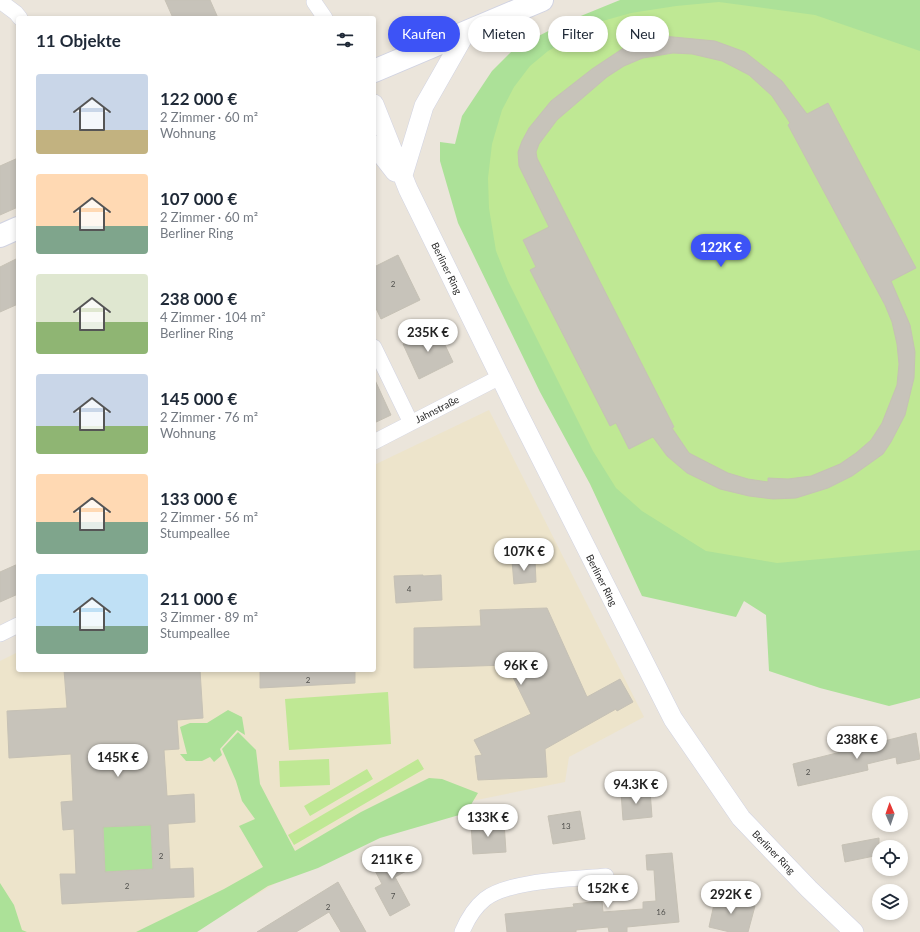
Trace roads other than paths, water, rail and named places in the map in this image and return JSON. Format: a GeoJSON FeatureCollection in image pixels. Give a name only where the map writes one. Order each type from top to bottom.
{"type":"FeatureCollection","features":[{"type":"Feature","properties":{"kind":"main road"},"geometry":{"type":"LineString","coordinates":[[376,70],[465,34],[542,0]]}},
{"type":"Feature","properties":{"kind":"main road"},"geometry":{"type":"LineString","coordinates":[[0,236],[16,229]]}},
{"type":"Feature","properties":{"kind":"street"},"geometry":{"type":"LineString","coordinates":[[0,1],[18,16]]}},
{"type":"Feature","properties":{"kind":"street"},"geometry":{"type":"LineString","coordinates":[[313,1],[317,16]]}},
{"type":"Feature","properties":{"kind":"street"},"geometry":{"type":"LineString","coordinates":[[313,1],[324,16]]}},
{"type":"Feature","properties":{"kind":"street"},"geometry":{"type":"LineString","coordinates":[[405,182],[424,106],[465,34]]}},
{"type":"Feature","properties":{"kind":"street","name":"Berliner Ring"},"geometry":{"type":"LineString","coordinates":[[376,109],[405,182],[500,377],[673,719],[741,818],[809,889],[854,932]]}},
{"type":"Feature","properties":{"kind":"street","name":"Berliner Ring"},"geometry":{"type":"LineString","coordinates":[[376,147],[405,182]]}},
{"type":"Feature","properties":{"kind":"street"},"geometry":{"type":"LineString","coordinates":[[376,351],[411,423]]}},
{"type":"Feature","properties":{"kind":"street","name":"Jahnstraße"},"geometry":{"type":"LineString","coordinates":[[376,441],[500,377]]}},
{"type":"Feature","properties":{"kind":"street"},"geometry":{"type":"LineString","coordinates":[[0,634],[16,626]]}},
{"type":"Feature","properties":{"kind":"street"},"geometry":{"type":"LineString","coordinates":[[462,932],[475,910],[486,899],[500,892],[530,884],[606,876]]}}]}
